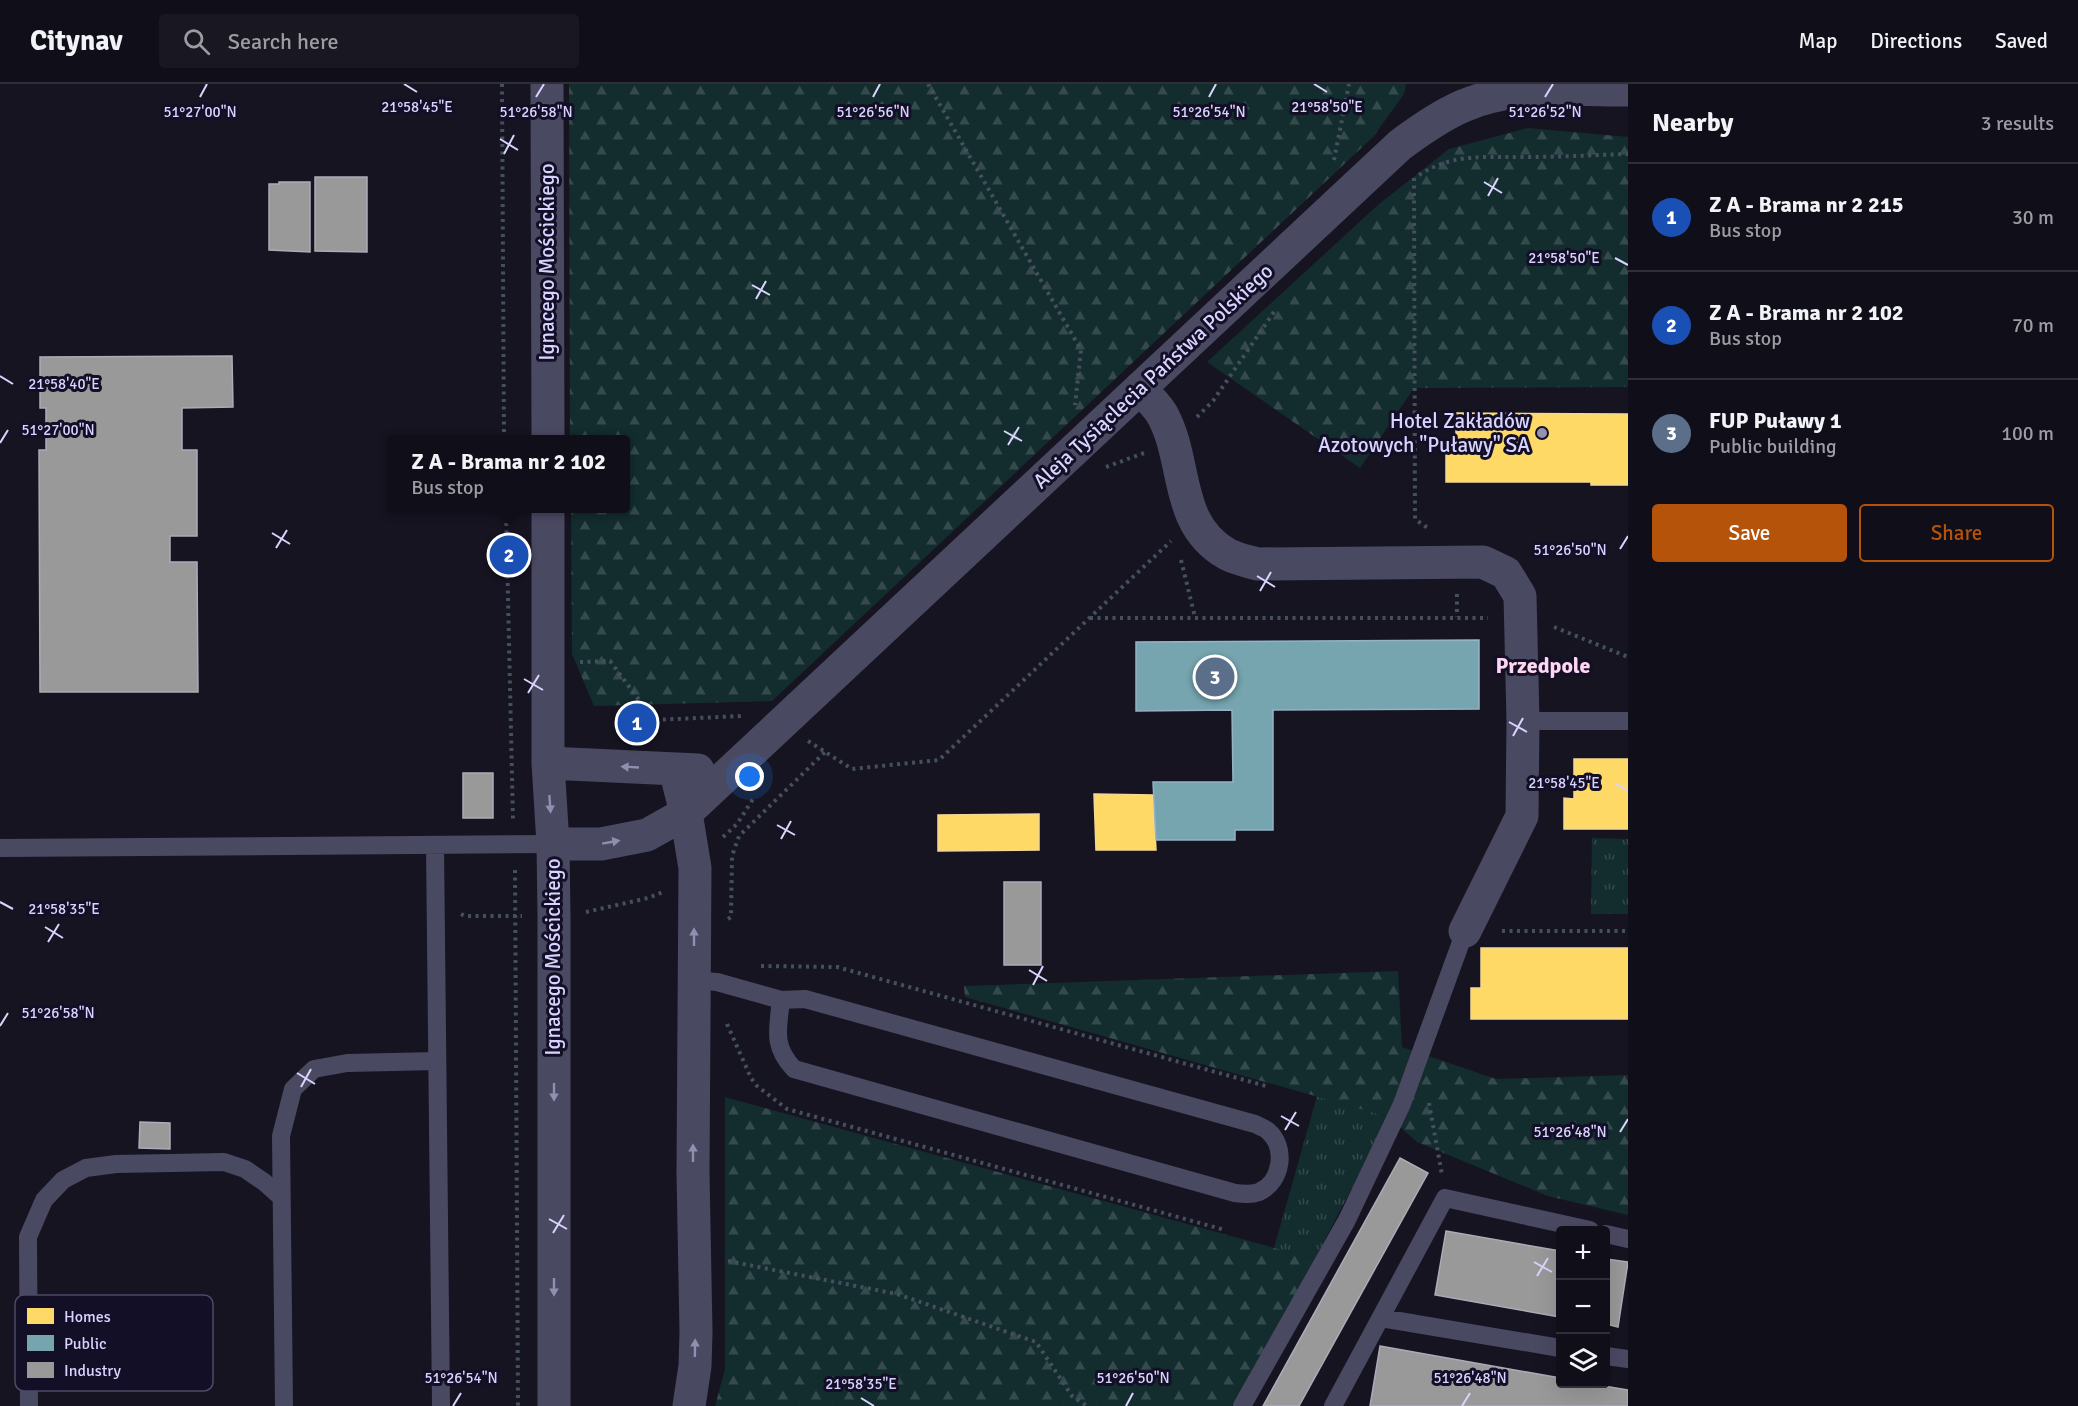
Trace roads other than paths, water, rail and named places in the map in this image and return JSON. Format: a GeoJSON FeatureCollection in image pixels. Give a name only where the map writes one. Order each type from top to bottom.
{"type":"FeatureCollection","features":[{"type":"Feature","properties":{"kind":"street","name":"Ignacego Mościckiego"},"geometry":{"type":"LineString","coordinates":[[547,84],[548,435]]}},
{"type":"Feature","properties":{"kind":"street","name":"Aleja Tysiąclecia Państwa Polskiego"},"geometry":{"type":"LineString","coordinates":[[553,844],[601,844],[647,835],[686,813],[1400,145],[1429,124],[1460,95],[1500,95],[1540,90],[1628,90]]}},
{"type":"Feature","properties":{"kind":"street"},"geometry":{"type":"LineString","coordinates":[[1140,388],[1163,415],[1172,439],[1193,522],[1208,542],[1228,555],[1257,564],[1483,562],[1506,573],[1520,596],[1523,721],[1522,816],[1465,930]]}},
{"type":"Feature","properties":{"kind":"street","name":"Ignacego Mościckiego"},"geometry":{"type":"LineString","coordinates":[[548,513],[548,764],[553,844],[554,1406]]}},
{"type":"Feature","properties":{"kind":"street"},"geometry":{"type":"LineString","coordinates":[[548,764],[730,772]]}},
{"type":"Feature","properties":{"kind":"street"},"geometry":{"type":"LineString","coordinates":[[675,769],[686,813],[695,868],[705,981],[693,1172],[695,1366],[689,1406]]}},
{"type":"Feature","properties":{"kind":"lane"},"geometry":{"type":"LineString","coordinates":[[1523,721],[1628,720]]}},
{"type":"Feature","properties":{"kind":"lane"},"geometry":{"type":"LineString","coordinates":[[0,848],[553,844]]}},
{"type":"Feature","properties":{"kind":"lane"},"geometry":{"type":"LineString","coordinates":[[435,846],[441,1406]]}},
{"type":"Feature","properties":{"kind":"lane"},"geometry":{"type":"LineString","coordinates":[[1242,1406],[1347,1220],[1402,1104],[1465,930]]}},
{"type":"Feature","properties":{"kind":"lane"},"geometry":{"type":"LineString","coordinates":[[705,981],[781,1000],[805,999],[1255,1124],[1268,1131],[1278,1143],[1281,1155],[1279,1168],[1272,1181],[1261,1191],[1248,1194],[1235,1193],[794,1069],[784,1059],[777,1038],[781,1000]]}},
{"type":"Feature","properties":{"kind":"lane"},"geometry":{"type":"LineString","coordinates":[[284,1406],[281,1136],[293,1089],[314,1069],[347,1063],[437,1061]]}},
{"type":"Feature","properties":{"kind":"lane"},"geometry":{"type":"LineString","coordinates":[[28,1295],[28,1237],[44,1200],[63,1180],[87,1168],[116,1164],[224,1162],[245,1169],[281,1197]]}},
{"type":"Feature","properties":{"kind":"lane"},"geometry":{"type":"LineString","coordinates":[[1333,1406],[1445,1198],[1572,1226]]}},
{"type":"Feature","properties":{"kind":"lane"},"geometry":{"type":"LineString","coordinates":[[1610,1235],[1628,1239]]}},
{"type":"Feature","properties":{"kind":"lane"},"geometry":{"type":"LineString","coordinates":[[1381,1318],[1556,1347]]}},
{"type":"Feature","properties":{"kind":"lane"},"geometry":{"type":"LineString","coordinates":[[1610,1357],[1628,1359]]}},
{"type":"Feature","properties":{"kind":"lane"},"geometry":{"type":"LineString","coordinates":[[29,1391],[29,1406]]}},
{"type":"Feature","properties":{"kind":"place","name":"Hotel Zakładów Azotowych \"Puławy\" SA"},"geometry":{"type":"Point","coordinates":[1542,433]}},
{"type":"Feature","properties":{"kind":"place","name":"Z A - Brama nr 2 102"},"geometry":{"type":"Point","coordinates":[509,555]}},
{"type":"Feature","properties":{"kind":"place","name":"FUP Puławy 1"},"geometry":{"type":"Point","coordinates":[1215,677]}},
{"type":"Feature","properties":{"kind":"place","name":"Z A - Brama nr 2 215"},"geometry":{"type":"Point","coordinates":[637,723]}},
{"type":"Feature","properties":{"kind":"district","name":"Przedpole"},"geometry":{"type":"Point","coordinates":[1543,665]}}]}
